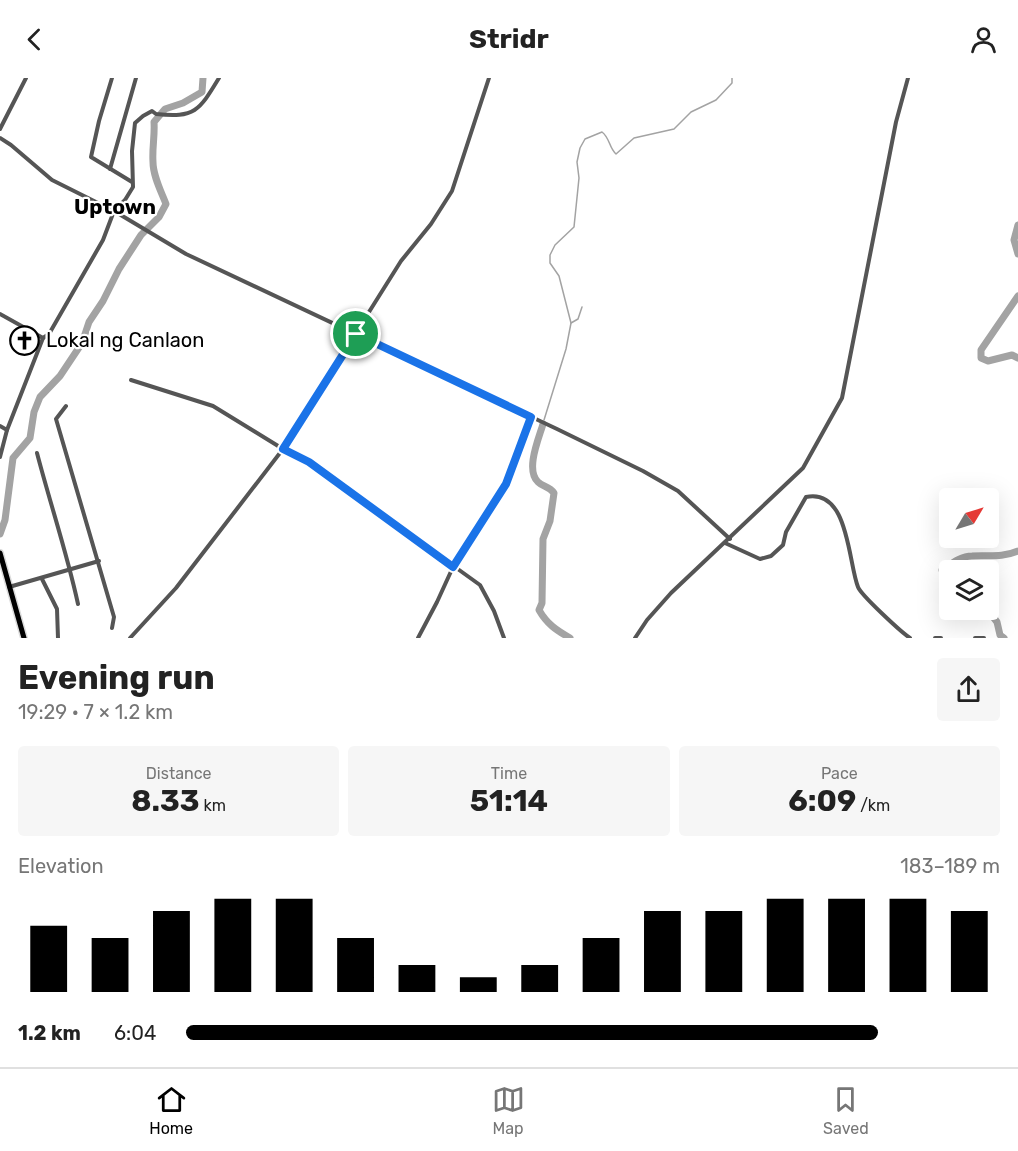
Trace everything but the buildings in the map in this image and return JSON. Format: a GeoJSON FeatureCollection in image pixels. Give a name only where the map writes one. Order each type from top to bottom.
{"type":"FeatureCollection","features":[{"type":"Feature","properties":{"kind":"main road"},"geometry":{"type":"LineString","coordinates":[[0,553],[24,638]]}},
{"type":"Feature","properties":{"kind":"street"},"geometry":{"type":"LineString","coordinates":[[0,129],[26,78]]}},
{"type":"Feature","properties":{"kind":"street"},"geometry":{"type":"LineString","coordinates":[[112,78],[91,157],[132,182]]}},
{"type":"Feature","properties":{"kind":"street"},"geometry":{"type":"LineString","coordinates":[[110,169],[136,78]]}},
{"type":"Feature","properties":{"kind":"street"},"geometry":{"type":"LineString","coordinates":[[0,457],[7,430],[43,338],[49,334],[103,240],[114,211],[125,200],[132,187],[135,123],[152,111],[156,114],[183,116],[197,110],[219,78]]}},
{"type":"Feature","properties":{"kind":"street"},"geometry":{"type":"LineString","coordinates":[[130,638],[176,588],[283,449],[401,261],[431,224],[452,191],[489,78]]}},
{"type":"Feature","properties":{"kind":"street"},"geometry":{"type":"LineString","coordinates":[[635,638],[647,620],[671,593],[804,468],[842,398],[896,122],[908,78]]}},
{"type":"Feature","properties":{"kind":"street"},"geometry":{"type":"LineString","coordinates":[[0,138],[52,180],[114,211],[186,254],[643,471],[678,491],[730,539]]}},
{"type":"Feature","properties":{"kind":"street"},"geometry":{"type":"LineString","coordinates":[[0,314],[43,338]]}},
{"type":"Feature","properties":{"kind":"street"},"geometry":{"type":"LineString","coordinates":[[131,380],[213,406],[283,449],[309,462],[480,585],[494,610],[504,638]]}},
{"type":"Feature","properties":{"kind":"street"},"geometry":{"type":"LineString","coordinates":[[66,406],[56,419],[99,561],[114,617],[112,628]]}},
{"type":"Feature","properties":{"kind":"street"},"geometry":{"type":"LineString","coordinates":[[418,638],[453,567],[506,484],[531,417]]}},
{"type":"Feature","properties":{"kind":"street"},"geometry":{"type":"LineString","coordinates":[[0,426],[7,430]]}},
{"type":"Feature","properties":{"kind":"street"},"geometry":{"type":"LineString","coordinates":[[37,453],[71,570],[78,604]]}},
{"type":"Feature","properties":{"kind":"street"},"geometry":{"type":"LineString","coordinates":[[725,543],[760,559],[771,556],[783,545],[786,532],[806,497],[813,495],[822,498],[842,519],[858,588],[896,628],[910,638]]}},
{"type":"Feature","properties":{"kind":"street"},"geometry":{"type":"LineString","coordinates":[[9,587],[99,561]]}},
{"type":"Feature","properties":{"kind":"street"},"geometry":{"type":"LineString","coordinates":[[42,579],[57,609],[58,638]]}},
{"type":"Feature","properties":{"kind":"street"},"geometry":{"type":"LineString","coordinates":[[935,638],[941,638]]}},
{"type":"Feature","properties":{"kind":"street"},"geometry":{"type":"LineString","coordinates":[[975,638],[984,638]]}},
{"type":"Feature","properties":{"kind":"waterway"},"geometry":{"type":"LineString","coordinates":[[0,534],[5,520],[13,458],[30,438],[34,412],[40,397],[60,376],[82,343],[89,322],[103,301],[119,269],[141,235],[159,217],[166,204],[153,167],[154,122],[165,109],[183,103],[202,92],[203,78]]}},
{"type":"Feature","properties":{"kind":"waterway"},"geometry":{"type":"LineString","coordinates":[[571,323],[559,276],[550,263],[550,255],[555,245],[574,227],[579,178],[577,162],[585,139],[602,132],[616,154],[634,138],[674,129],[691,112],[716,100],[732,83],[732,78]]}},
{"type":"Feature","properties":{"kind":"waterway"},"geometry":{"type":"LineString","coordinates":[[1018,225],[1014,240],[1018,254]]}},
{"type":"Feature","properties":{"kind":"waterway"},"geometry":{"type":"LineString","coordinates":[[1018,296],[981,350],[981,358],[988,361],[1012,355],[1018,358]]}},
{"type":"Feature","properties":{"kind":"waterway"},"geometry":{"type":"LineString","coordinates":[[544,420],[566,349],[571,323],[578,319],[582,307]]}},
{"type":"Feature","properties":{"kind":"waterway"},"geometry":{"type":"LineString","coordinates":[[543,424],[534,454],[534,477],[554,493],[550,521],[543,539],[542,603],[539,610],[552,626],[570,638]]}},
{"type":"Feature","properties":{"kind":"waterway"},"geometry":{"type":"LineString","coordinates":[[958,560],[968,556],[1001,555],[1018,551]]}},
{"type":"Feature","properties":{"kind":"waterway"},"geometry":{"type":"LineString","coordinates":[[995,620],[1000,635],[1004,638]]}},
{"type":"Feature","properties":{"kind":"place","name":"Lokal ng Canlaon"},"geometry":{"type":"Point","coordinates":[25,340]}},
{"type":"Feature","properties":{"kind":"district","name":"Uptown"},"geometry":{"type":"Point","coordinates":[115,206]}},
{"type":"Feature","properties":{"kind":"route"},"geometry":{"type":"LineString","coordinates":[[356,334],[531,417],[506,484],[453,567],[309,462],[283,449],[356,334]]}}]}
